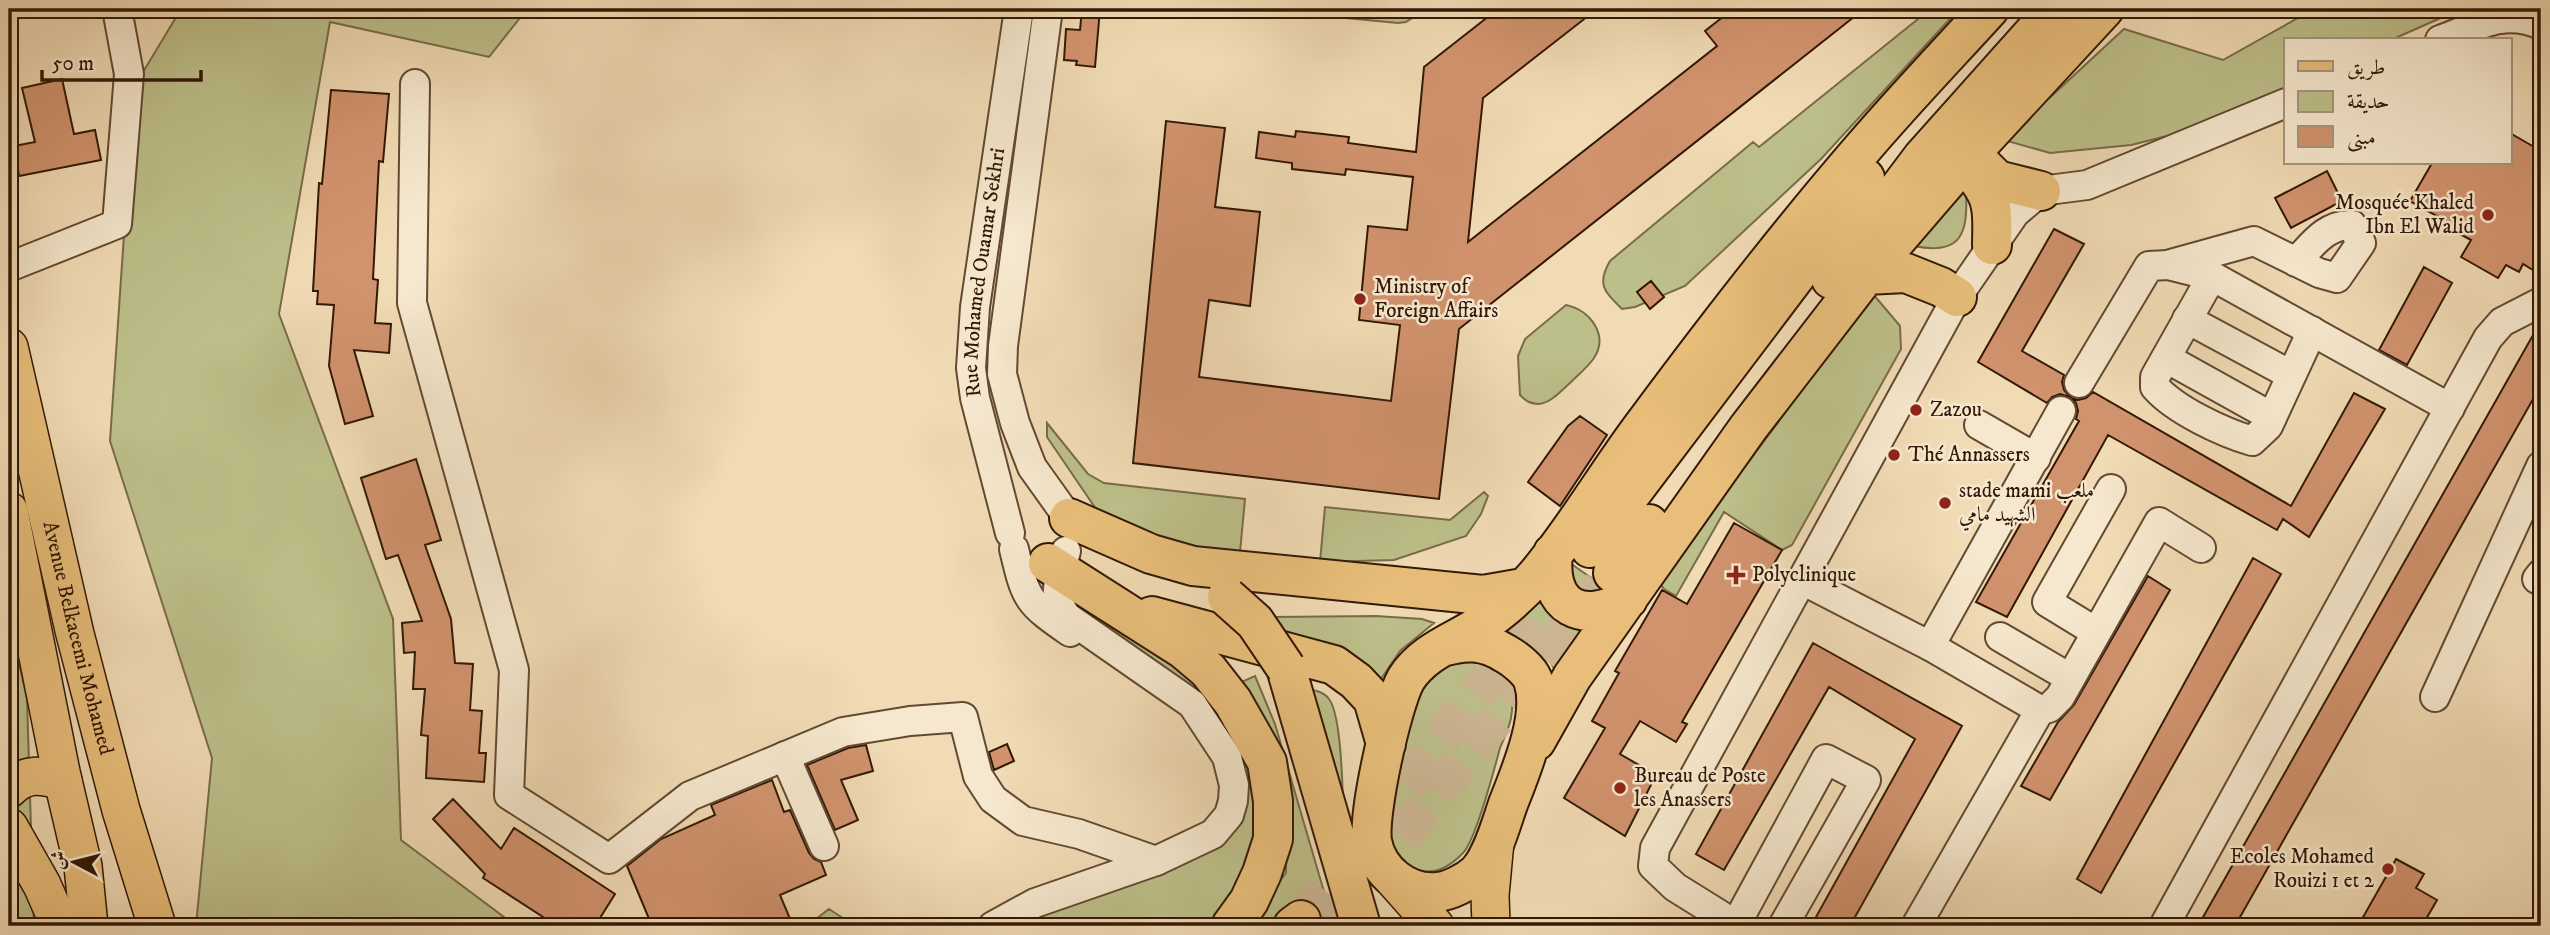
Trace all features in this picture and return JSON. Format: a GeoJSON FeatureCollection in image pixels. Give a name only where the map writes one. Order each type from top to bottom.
{"type":"FeatureCollection","features":[{"type":"Feature","properties":{"kind":"highway"},"geometry":{"type":"LineString","coordinates":[[1525,758],[1572,677],[1596,568],[1644,423],[1788,237],[1864,147],[1989,9]]}},
{"type":"Feature","properties":{"kind":"highway"},"geometry":{"type":"LineString","coordinates":[[1433,592],[1451,597],[1486,636],[1532,677],[1534,710],[1525,758],[1495,841],[1479,871],[1459,885],[1439,893],[1406,887],[1387,872],[1377,856],[1372,838],[1376,797],[1391,717],[1407,678],[1422,661],[1441,647],[1486,636],[1533,579],[1596,568],[1748,428],[1866,275],[1967,158],[2104,9]]}},
{"type":"Feature","properties":{"kind":"highway"},"geometry":{"type":"LineString","coordinates":[[1596,568],[1922,158],[2055,15]]}},
{"type":"Feature","properties":{"kind":"highway"},"geometry":{"type":"LineString","coordinates":[[1967,158],[1997,180],[2041,191]]}},
{"type":"Feature","properties":{"kind":"highway"},"geometry":{"type":"LineString","coordinates":[[1967,158],[1987,191],[1993,216],[1992,245]]}},
{"type":"Feature","properties":{"kind":"highway"},"geometry":{"type":"LineString","coordinates":[[1866,275],[1906,273],[1941,287],[1957,297]]}},
{"type":"Feature","properties":{"kind":"highway"},"geometry":{"type":"LineString","coordinates":[[1053,540],[1151,554],[1193,566],[1433,592],[1483,595],[1523,588]]}},
{"type":"Feature","properties":{"kind":"highway"},"geometry":{"type":"LineString","coordinates":[[1053,540],[1227,597],[1255,622],[1286,668],[1361,926]]}},
{"type":"Feature","properties":{"kind":"highway"},"geometry":{"type":"LineString","coordinates":[[1053,540],[1110,601],[1183,649],[1208,670],[1233,702],[1267,762],[1273,801],[1273,839],[1249,901],[1231,926]]}},
{"type":"Feature","properties":{"kind":"highway"},"geometry":{"type":"LineString","coordinates":[[1110,601],[1160,618],[1334,665],[1356,681],[1373,699],[1386,744]]}},
{"type":"Feature","properties":{"kind":"main road","name":"Avenue Belkacemi Mohamed"},"geometry":{"type":"LineString","coordinates":[[9,347],[89,688],[121,810],[157,926]]}},
{"type":"Feature","properties":{"kind":"main road"},"geometry":{"type":"LineString","coordinates":[[9,511],[95,926]]}},
{"type":"Feature","properties":{"kind":"main road"},"geometry":{"type":"LineString","coordinates":[[9,789],[23,777],[45,776],[64,781]]}},
{"type":"Feature","properties":{"kind":"main road"},"geometry":{"type":"LineString","coordinates":[[9,827],[42,885],[60,926]]}},
{"type":"Feature","properties":{"kind":"main road"},"geometry":{"type":"LineString","coordinates":[[1491,926],[1490,895],[1495,841]]}},
{"type":"Feature","properties":{"kind":"main road"},"geometry":{"type":"LineString","coordinates":[[83,866],[89,926]]}},
{"type":"Feature","properties":{"kind":"main road"},"geometry":{"type":"LineString","coordinates":[[1387,872],[1435,926]]}},
{"type":"Feature","properties":{"kind":"street"},"geometry":{"type":"LineString","coordinates":[[9,267],[117,224],[129,74],[117,9]]}},
{"type":"Feature","properties":{"kind":"street","name":"Rue Mohamed Ouamar Sekhri"},"geometry":{"type":"LineString","coordinates":[[1019,9],[975,307],[971,368],[975,398],[1053,540],[1023,587],[1035,606],[1214,736]]}},
{"type":"Feature","properties":{"kind":"street"},"geometry":{"type":"LineString","coordinates":[[993,926],[1035,903],[1156,861],[1213,834],[1229,815],[1233,801],[1232,771],[1227,757],[1197,710],[1186,698],[1067,617],[1060,608],[1053,540],[1002,374],[1003,346],[1048,9]]}},
{"type":"Feature","properties":{"kind":"street"},"geometry":{"type":"LineString","coordinates":[[2445,38],[2502,17],[2526,19],[2541,25]]}},
{"type":"Feature","properties":{"kind":"street"},"geometry":{"type":"LineString","coordinates":[[415,84],[412,303],[514,670],[509,795],[608,859],[690,796],[842,732],[963,716],[978,776],[993,799],[1023,821],[1079,834],[1156,861]]}},
{"type":"Feature","properties":{"kind":"street"},"geometry":{"type":"LineString","coordinates":[[1729,926],[1720,915],[1675,887],[1653,866],[1655,848],[1957,297],[1992,245],[2015,212],[2041,191],[2087,185],[2284,104]]}},
{"type":"Feature","properties":{"kind":"street"},"geometry":{"type":"LineString","coordinates":[[2079,383],[2149,266],[2168,265],[2254,241],[2296,262]]}},
{"type":"Feature","properties":{"kind":"street"},"geometry":{"type":"LineString","coordinates":[[2168,265],[2212,276],[2449,408]]}},
{"type":"Feature","properties":{"kind":"street"},"geometry":{"type":"LineString","coordinates":[[2212,276],[2155,377],[2154,387],[2165,399],[2235,436],[2252,441],[2268,426],[2312,331]]}},
{"type":"Feature","properties":{"kind":"street"},"geometry":{"type":"LineString","coordinates":[[2164,926],[2488,338],[2502,322],[2535,311]]}},
{"type":"Feature","properties":{"kind":"street"},"geometry":{"type":"LineString","coordinates":[[2187,320],[2291,375]]}},
{"type":"Feature","properties":{"kind":"street"},"geometry":{"type":"LineString","coordinates":[[1930,646],[2061,411]]}},
{"type":"Feature","properties":{"kind":"street"},"geometry":{"type":"LineString","coordinates":[[1979,425],[2036,458]]}},
{"type":"Feature","properties":{"kind":"street"},"geometry":{"type":"LineString","coordinates":[[2435,697],[2541,466]]}},
{"type":"Feature","properties":{"kind":"street"},"geometry":{"type":"LineString","coordinates":[[2096,632],[2047,602],[2111,489]]}},
{"type":"Feature","properties":{"kind":"street"},"geometry":{"type":"LineString","coordinates":[[1802,580],[1930,646],[2040,710],[2049,708],[2060,696],[2159,522],[2201,548]]}},
{"type":"Feature","properties":{"kind":"street"},"geometry":{"type":"LineString","coordinates":[[2000,637],[2070,678]]}},
{"type":"Feature","properties":{"kind":"street"},"geometry":{"type":"LineString","coordinates":[[1916,926],[2040,710]]}},
{"type":"Feature","properties":{"kind":"street"},"geometry":{"type":"LineString","coordinates":[[785,756],[824,846]]}},
{"type":"Feature","properties":{"kind":"street"},"geometry":{"type":"LineString","coordinates":[[1735,926],[1826,759],[1866,780],[1783,926]]}},
{"type":"Feature","properties":{"kind":"green space"},"geometry":{"type":"Polygon","coordinates":[[[181,9],[527,9],[489,57],[330,22],[279,314],[393,619],[401,840],[516,926],[196,926],[212,758],[110,441],[134,87],[181,9]]]}},
{"type":"Feature","properties":{"kind":"green space"},"geometry":{"type":"Polygon","coordinates":[[[1284,9],[1426,9],[1406,22],[1398,23],[1283,12],[1284,9]]]}},
{"type":"Feature","properties":{"kind":"green space"},"geometry":{"type":"Polygon","coordinates":[[[1913,9],[1959,9],[1821,159],[1685,286],[1635,307],[1622,309],[1611,298],[1603,282],[1610,261],[1753,142],[1759,147],[1918,19],[1913,9]]]}},
{"type":"Feature","properties":{"kind":"green space"},"geometry":{"type":"Polygon","coordinates":[[[2314,9],[2461,9],[2396,38],[2284,38],[2284,89],[2195,129],[2131,145],[2050,153],[2004,140],[2124,29],[2223,60],[2314,9]]]}},
{"type":"Feature","properties":{"kind":"green space"},"geometry":{"type":"Polygon","coordinates":[[[1966,190],[1966,218],[1959,238],[1953,244],[1943,247],[1914,246],[1966,190]]]}},
{"type":"Feature","properties":{"kind":"green space"},"geometry":{"type":"Polygon","coordinates":[[[1873,294],[1900,326],[1901,349],[1792,545],[1782,550],[1724,512],[1676,596],[1665,590],[1659,583],[1873,294]]]}},
{"type":"Feature","properties":{"kind":"green space"},"geometry":{"type":"Polygon","coordinates":[[[1566,305],[1583,312],[1595,325],[1598,332],[1598,349],[1589,365],[1556,396],[1543,403],[1531,403],[1520,395],[1518,356],[1525,339],[1566,305]]]}},
{"type":"Feature","properties":{"kind":"green space"},"geometry":{"type":"Polygon","coordinates":[[[1047,423],[1088,474],[1104,483],[1245,499],[1240,552],[1161,542],[1096,509],[1047,437],[1047,423]]]}},
{"type":"Feature","properties":{"kind":"green space"},"geometry":{"type":"Polygon","coordinates":[[[1484,492],[1488,496],[1481,514],[1466,536],[1394,560],[1320,562],[1325,507],[1450,520],[1484,492]]]}},
{"type":"Feature","properties":{"kind":"green space"},"geometry":{"type":"Polygon","coordinates":[[[1563,558],[1614,594],[1581,602],[1563,558]]]}},
{"type":"Feature","properties":{"kind":"green space"},"geometry":{"type":"Polygon","coordinates":[[[1546,583],[1598,620],[1559,677],[1537,645],[1524,631],[1508,620],[1546,583]]]}},
{"type":"Feature","properties":{"kind":"green space"},"geometry":{"type":"Polygon","coordinates":[[[1070,592],[1150,638],[1179,659],[1226,721],[1241,750],[1251,780],[1256,810],[1254,841],[1246,870],[1230,899],[1206,926],[1014,926],[1189,858],[1241,765],[1078,621],[1070,592]]]}},
{"type":"Feature","properties":{"kind":"green space"},"geometry":{"type":"Polygon","coordinates":[[[1376,616],[1422,619],[1434,623],[1400,651],[1381,679],[1367,665],[1282,634],[1266,617],[1376,616]]]}},
{"type":"Feature","properties":{"kind":"green space"},"geometry":{"type":"Polygon","coordinates":[[[9,618],[27,699],[34,926],[9,926],[9,618]]]}},
{"type":"Feature","properties":{"kind":"green space"},"geometry":{"type":"Polygon","coordinates":[[[1460,660],[1493,669],[1505,680],[1512,696],[1511,718],[1479,820],[1468,846],[1446,867],[1420,870],[1412,867],[1396,853],[1386,840],[1383,830],[1423,673],[1460,660]]]}},
{"type":"Feature","properties":{"kind":"green space"},"geometry":{"type":"Polygon","coordinates":[[[1255,676],[1275,724],[1334,926],[1298,926],[1286,913],[1267,926],[1244,926],[1286,873],[1286,811],[1237,684],[1255,676]]]}},
{"type":"Feature","properties":{"kind":"green space"},"geometry":{"type":"Polygon","coordinates":[[[1305,688],[1324,695],[1333,708],[1341,757],[1343,820],[1305,688]]]}},
{"type":"Feature","properties":{"kind":"green space"},"geometry":{"type":"Polygon","coordinates":[[[829,909],[855,926],[807,926],[829,909]]]}},
{"type":"Feature","properties":{"kind":"building"},"geometry":{"type":"Polygon","coordinates":[[[1082,9],[1100,9],[1095,67],[1076,65],[1077,61],[1064,60],[1066,29],[1080,30],[1082,9]]]}},
{"type":"Feature","properties":{"kind":"building"},"geometry":{"type":"Polygon","coordinates":[[[1498,9],[1597,9],[1483,98],[1468,242],[1717,46],[1705,31],[1733,9],[1864,9],[1459,329],[1439,499],[1133,463],[1166,121],[1225,128],[1215,207],[1260,212],[1250,306],[1209,300],[1199,377],[1391,401],[1400,325],[1359,320],[1368,226],[1407,230],[1413,177],[1346,169],[1345,175],[1292,169],[1292,163],[1256,158],[1259,132],[1295,137],[1296,131],[1349,137],[1348,143],[1416,152],[1424,67],[1498,9]]]}},
{"type":"Feature","properties":{"kind":"building"},"geometry":{"type":"Polygon","coordinates":[[[62,79],[74,134],[95,130],[101,160],[19,176],[14,146],[35,142],[22,88],[62,79]]]}},
{"type":"Feature","properties":{"kind":"building"},"geometry":{"type":"Polygon","coordinates":[[[331,90],[389,94],[383,162],[379,161],[373,279],[378,280],[375,323],[391,324],[389,353],[354,350],[373,416],[345,424],[329,366],[334,305],[317,304],[318,291],[313,291],[319,183],[322,184],[331,90]]]}},
{"type":"Feature","properties":{"kind":"building","name":"Mosquée Khaled Ibn El Walid"},"geometry":{"type":"Polygon","coordinates":[[[2512,134],[2541,151],[2541,236],[2535,247],[2541,250],[2541,275],[2523,264],[2519,272],[2506,265],[2498,278],[2461,257],[2471,240],[2458,233],[2460,229],[2410,201],[2431,164],[2512,164],[2512,134]]]}},
{"type":"Feature","properties":{"kind":"building"},"geometry":{"type":"Polygon","coordinates":[[[2327,171],[2342,201],[2291,228],[2275,198],[2327,171]]]}},
{"type":"Feature","properties":{"kind":"building"},"geometry":{"type":"Polygon","coordinates":[[[2054,229],[2084,244],[2022,351],[2064,375],[2064,390],[2071,398],[2060,394],[2047,403],[1978,362],[2054,229]]]}},
{"type":"Feature","properties":{"kind":"building"},"geometry":{"type":"Polygon","coordinates":[[[2424,267],[2452,283],[2407,365],[2379,350],[2424,267]]]}},
{"type":"Feature","properties":{"kind":"building"},"geometry":{"type":"Polygon","coordinates":[[[1651,281],[1664,297],[1650,309],[1637,292],[1651,281]]]}},
{"type":"Feature","properties":{"kind":"building"},"geometry":{"type":"Polygon","coordinates":[[[2541,321],[2541,385],[2235,926],[2198,926],[2541,321]]]}},
{"type":"Feature","properties":{"kind":"building"},"geometry":{"type":"Polygon","coordinates":[[[2093,392],[2291,506],[2354,393],[2385,409],[2309,537],[2283,519],[2277,530],[2108,435],[2007,617],[1976,602],[2079,421],[2076,419],[2076,403],[2071,398],[2086,398],[2093,392]]]}},
{"type":"Feature","properties":{"kind":"building"},"geometry":{"type":"Polygon","coordinates":[[[1580,416],[1607,435],[1560,506],[1528,482],[1568,426],[1580,416]]]}},
{"type":"Feature","properties":{"kind":"building"},"geometry":{"type":"Polygon","coordinates":[[[416,459],[441,540],[425,545],[451,619],[455,663],[473,664],[470,710],[482,711],[479,753],[486,753],[484,782],[426,778],[428,736],[421,735],[425,689],[413,689],[415,652],[404,653],[402,623],[422,621],[398,555],[386,559],[361,478],[416,459]]]}},
{"type":"Feature","properties":{"kind":"building"},"geometry":{"type":"Polygon","coordinates":[[[1734,523],[1782,550],[1682,722],[1687,724],[1676,742],[1640,721],[1620,754],[1656,775],[1625,836],[1564,798],[1605,728],[1592,721],[1619,673],[1615,671],[1662,590],[1687,604],[1734,523]]]}},
{"type":"Feature","properties":{"kind":"building"},"geometry":{"type":"Polygon","coordinates":[[[2253,558],[2281,574],[2101,893],[2077,879],[2253,558]]]}},
{"type":"Feature","properties":{"kind":"building"},"geometry":{"type":"Polygon","coordinates":[[[2148,576],[2170,590],[2050,800],[2021,786],[2058,722],[2074,705],[2148,576]]]}},
{"type":"Feature","properties":{"kind":"building"},"geometry":{"type":"Polygon","coordinates":[[[1813,643],[1962,726],[1850,926],[1811,926],[1915,739],[1829,687],[1724,870],[1696,854],[1813,643]]]}},
{"type":"Feature","properties":{"kind":"building"},"geometry":{"type":"Polygon","coordinates":[[[1007,744],[1014,761],[994,770],[989,752],[1007,744]]]}},
{"type":"Feature","properties":{"kind":"building"},"geometry":{"type":"Polygon","coordinates":[[[866,745],[873,771],[841,780],[858,820],[835,830],[807,765],[848,748],[866,745]]]}},
{"type":"Feature","properties":{"kind":"building"},"geometry":{"type":"Polygon","coordinates":[[[772,780],[784,812],[790,810],[809,853],[821,862],[826,875],[780,895],[793,926],[652,926],[627,866],[661,839],[715,815],[711,805],[772,780]]]}},
{"type":"Feature","properties":{"kind":"building"},"geometry":{"type":"Polygon","coordinates":[[[453,799],[501,849],[514,828],[615,894],[595,926],[557,926],[483,878],[485,874],[433,819],[453,799]]]}},
{"type":"Feature","properties":{"kind":"building"},"geometry":{"type":"Polygon","coordinates":[[[2396,859],[2424,874],[2416,888],[2437,900],[2422,926],[2358,926],[2396,859]]]}},
{"type":"Feature","properties":{"kind":"tunnel"},"geometry":{"type":"LineString","coordinates":[[1301,920],[1590,548]]}},
{"type":"Feature","properties":{"kind":"tunnel"},"geometry":{"type":"LineString","coordinates":[[1330,926],[1602,586]]}},
{"type":"Feature","properties":{"kind":"place","name":"Mosquée Khaled Ibn El Walid"},"geometry":{"type":"Point","coordinates":[2488,215]}},
{"type":"Feature","properties":{"kind":"place","name":"Ministry of Foreign Affairs"},"geometry":{"type":"Point","coordinates":[1360,299]}},
{"type":"Feature","properties":{"kind":"place","name":"Zazou"},"geometry":{"type":"Point","coordinates":[1916,410]}},
{"type":"Feature","properties":{"kind":"place","name":"Thé Annassers"},"geometry":{"type":"Point","coordinates":[1894,455]}},
{"type":"Feature","properties":{"kind":"place","name":"stade mami ملعب الشهيد مامي"},"geometry":{"type":"Point","coordinates":[1945,503]}},
{"type":"Feature","properties":{"kind":"place","name":"Polyclinique"},"geometry":{"type":"Point","coordinates":[1736,575]}},
{"type":"Feature","properties":{"kind":"place","name":"Bureau de Poste les Anassers"},"geometry":{"type":"Point","coordinates":[1620,788]}},
{"type":"Feature","properties":{"kind":"place","name":"Ecoles Mohamed Rouizi 1 et 2"},"geometry":{"type":"Point","coordinates":[2388,869]}}]}
